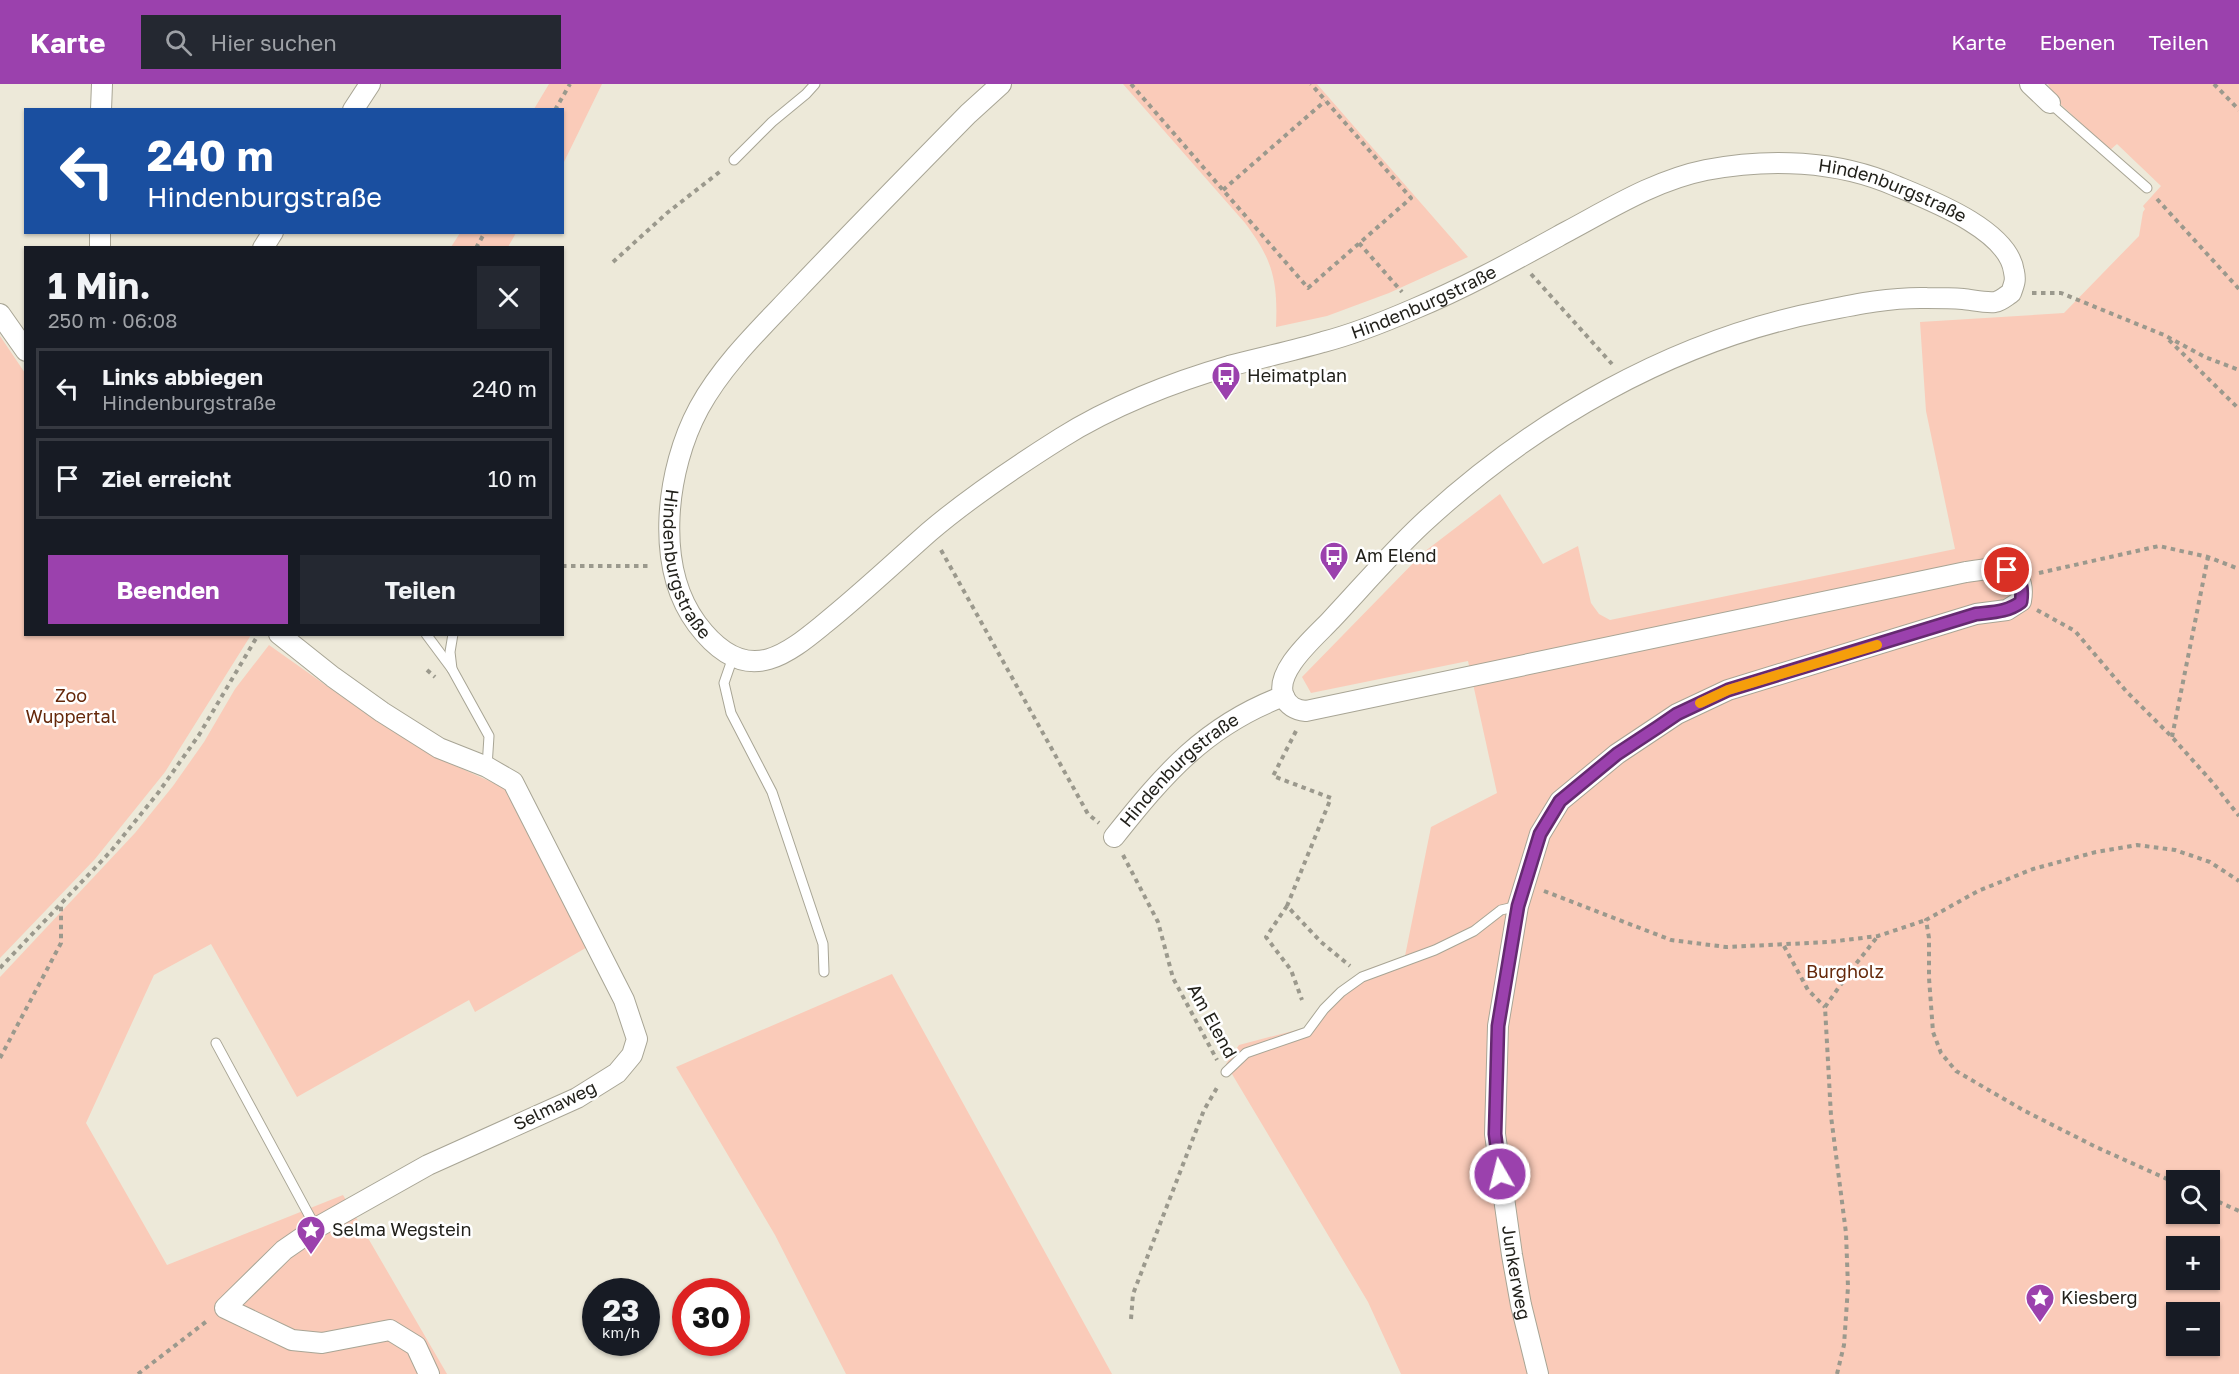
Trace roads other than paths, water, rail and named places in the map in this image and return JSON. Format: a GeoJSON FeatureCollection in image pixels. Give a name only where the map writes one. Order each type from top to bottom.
{"type":"FeatureCollection","features":[{"type":"Feature","properties":{"kind":"street"},"geometry":{"type":"LineString","coordinates":[[101,108],[102,84]]}},
{"type":"Feature","properties":{"kind":"street"},"geometry":{"type":"LineString","coordinates":[[354,108],[370,84]]}},
{"type":"Feature","properties":{"kind":"street"},"geometry":{"type":"LineString","coordinates":[[2030,84],[2050,103]]}},
{"type":"Feature","properties":{"kind":"street","name":"Hindenburgstraße"},"geometry":{"type":"LineString","coordinates":[[994,86],[729,364],[698,410],[678,462],[669,519],[674,566],[683,598],[697,623],[716,645],[733,657],[760,661],[775,658],[794,647],[873,583],[930,531],[1005,474],[1066,434],[1174,384],[1377,325],[1465,288],[1655,186],[1705,170],[1765,164],[1816,165],[1879,178],[1937,203],[1983,231],[2002,247],[2013,265],[2015,277],[2011,293],[1995,302],[1920,298],[1892,300],[1822,311],[1765,326],[1709,344],[1627,380],[1549,425],[1478,477],[1421,525],[1296,658],[1282,680],[1284,696],[1235,718],[1186,754],[1147,796],[1114,837]]}},
{"type":"Feature","properties":{"kind":"street"},"geometry":{"type":"LineString","coordinates":[[0,314],[24,348]]}},
{"type":"Feature","properties":{"kind":"street","name":"Junkerweg"},"geometry":{"type":"LineString","coordinates":[[1284,696],[1295,710],[1306,711],[1966,572],[1997,568],[2013,572],[2021,590],[2007,610],[1976,614],[1728,690],[1677,714],[1617,754],[1560,801],[1540,834],[1524,884],[1518,906],[1498,1026],[1495,1134],[1518,1285],[1538,1374]]}},
{"type":"Feature","properties":{"kind":"street","name":"Selmaweg"},"geometry":{"type":"LineString","coordinates":[[282,636],[382,712],[439,748],[487,767],[507,778],[517,788],[619,989],[637,1039],[632,1055],[617,1073],[577,1098],[428,1165],[316,1228],[284,1250],[225,1308],[292,1340],[322,1343],[390,1330],[416,1346],[429,1374]]}},
{"type":"Feature","properties":{"kind":"lane"},"geometry":{"type":"LineString","coordinates":[[734,160],[815,84]]}},
{"type":"Feature","properties":{"kind":"lane"},"geometry":{"type":"LineString","coordinates":[[2050,103],[2147,188]]}},
{"type":"Feature","properties":{"kind":"lane"},"geometry":{"type":"LineString","coordinates":[[427,636],[452,669],[489,736],[487,767]]}},
{"type":"Feature","properties":{"kind":"lane"},"geometry":{"type":"LineString","coordinates":[[452,669],[450,652],[453,636]]}},
{"type":"Feature","properties":{"kind":"lane"},"geometry":{"type":"LineString","coordinates":[[733,657],[724,683],[731,713],[772,792],[823,944],[824,972]]}},
{"type":"Feature","properties":{"kind":"lane"},"geometry":{"type":"LineString","coordinates":[[1226,1072],[1246,1053],[1307,1032],[1324,1009],[1341,992],[1362,977],[1435,950],[1474,931],[1502,910],[1518,906]]}},
{"type":"Feature","properties":{"kind":"lane"},"geometry":{"type":"LineString","coordinates":[[216,1043],[316,1228]]}},
{"type":"Feature","properties":{"kind":"place","name":"Heimatplan"},"geometry":{"type":"Point","coordinates":[1226,402]}},
{"type":"Feature","properties":{"kind":"place","name":"Am Elend"},"geometry":{"type":"Point","coordinates":[1334,582]}},
{"type":"Feature","properties":{"kind":"place","name":"Selma Wegstein"},"geometry":{"type":"Point","coordinates":[311,1256]}},
{"type":"Feature","properties":{"kind":"place","name":"Kiesberg"},"geometry":{"type":"Point","coordinates":[2040,1324]}},
{"type":"Feature","properties":{"kind":"park label","name":"Zoo Wuppertal"},"geometry":{"type":"Point","coordinates":[71,706]}},
{"type":"Feature","properties":{"kind":"park label","name":"Burgholz"},"geometry":{"type":"Point","coordinates":[1845,972]}}]}
